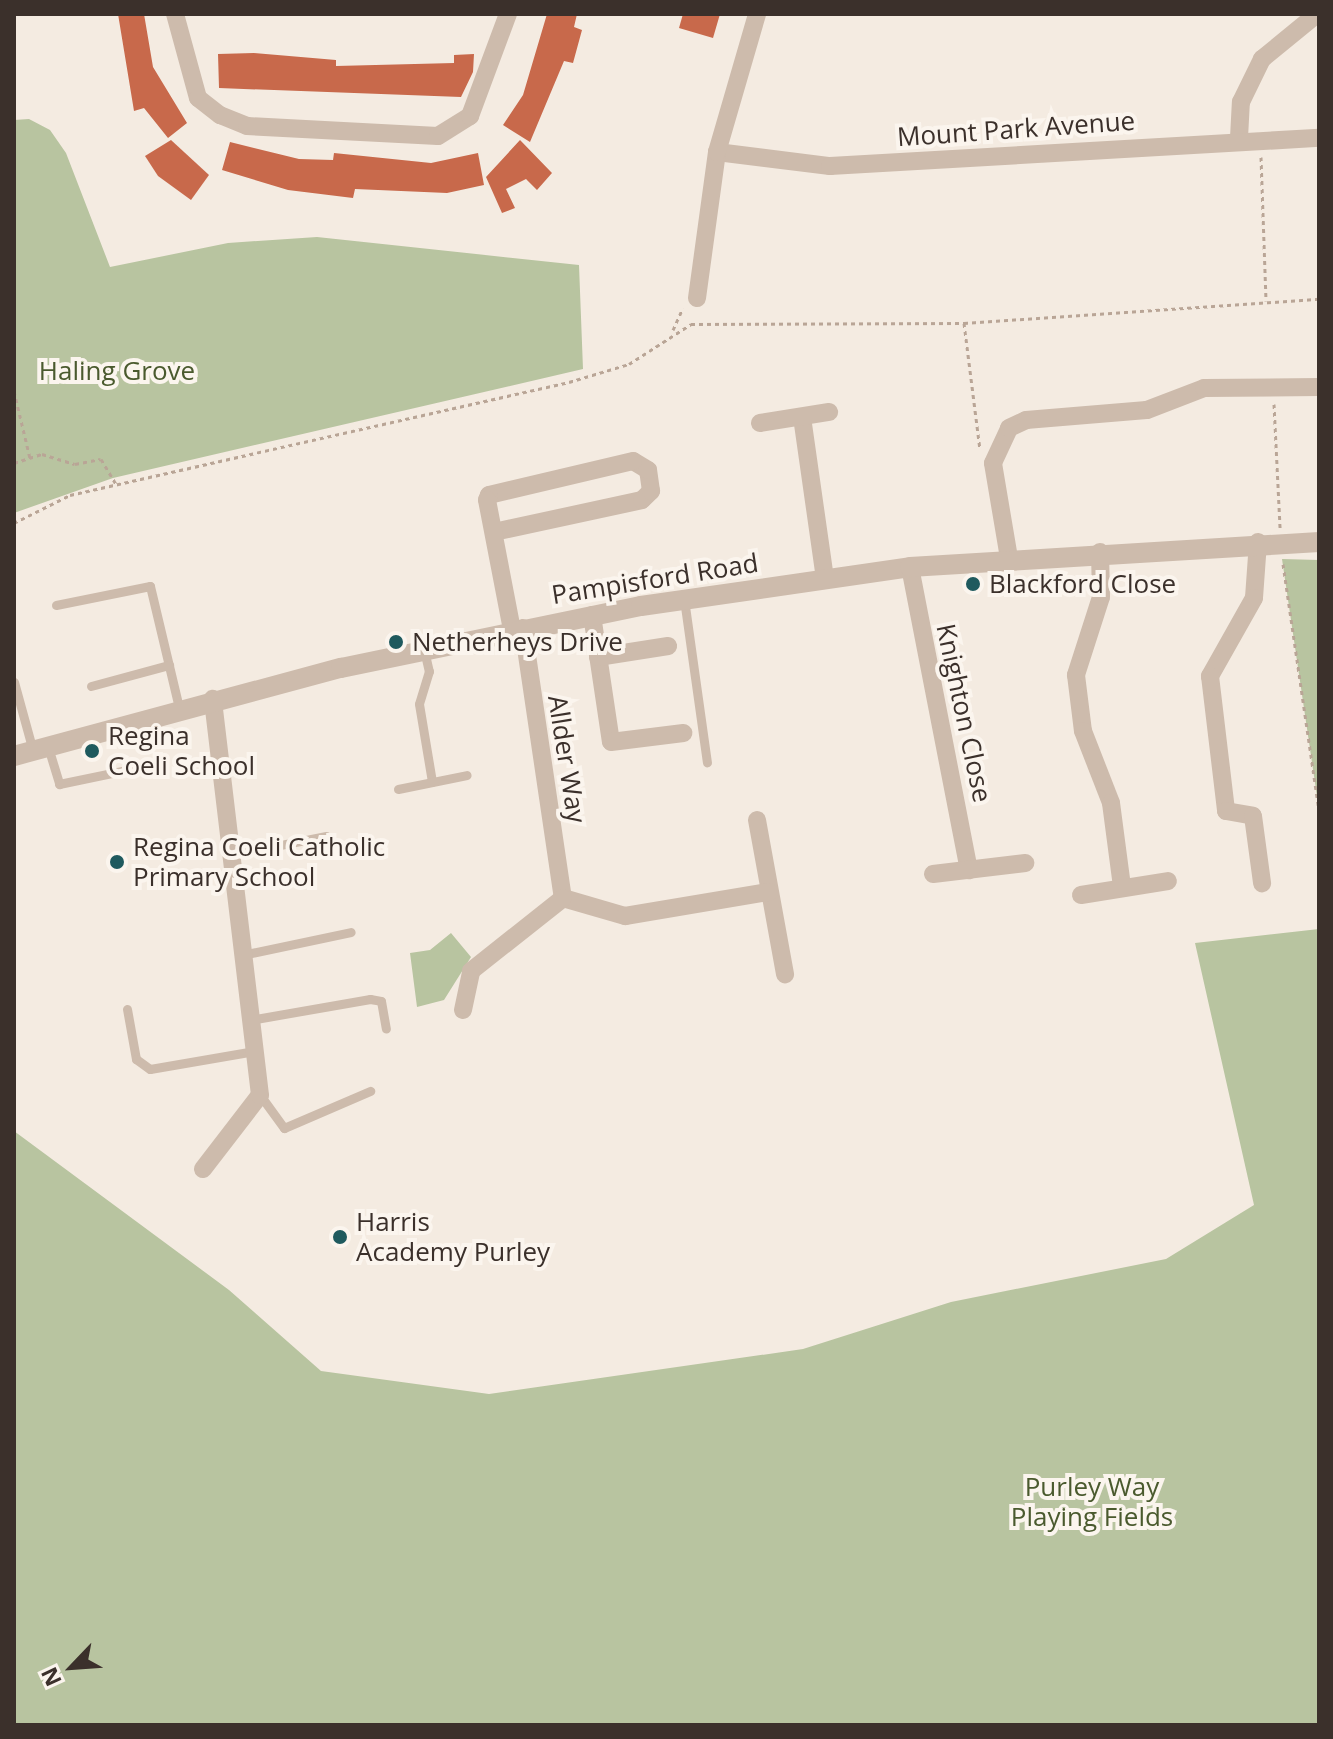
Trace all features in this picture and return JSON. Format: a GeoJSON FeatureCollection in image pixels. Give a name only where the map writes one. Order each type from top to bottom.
{"type":"FeatureCollection","features":[{"type":"Feature","properties":{"kind":"street"},"geometry":{"type":"LineString","coordinates":[[175,14],[198,98],[220,115],[247,126],[438,136],[470,116],[508,14]]}},
{"type":"Feature","properties":{"kind":"street"},"geometry":{"type":"LineString","coordinates":[[697,298],[717,152],[757,14]]}},
{"type":"Feature","properties":{"kind":"street"},"geometry":{"type":"LineString","coordinates":[[1239,138],[1241,102],[1262,59],[1317,14]]}},
{"type":"Feature","properties":{"kind":"street","name":"Mount Park Avenue"},"geometry":{"type":"LineString","coordinates":[[717,152],[846,166],[1239,138],[1319,138]]}},
{"type":"Feature","properties":{"kind":"street"},"geometry":{"type":"LineString","coordinates":[[1009,558],[993,463],[997,442],[1026,420],[1147,410],[1204,388],[1319,387]]}},
{"type":"Feature","properties":{"kind":"street"},"geometry":{"type":"LineString","coordinates":[[760,423],[829,412]]}},
{"type":"Feature","properties":{"kind":"street"},"geometry":{"type":"LineString","coordinates":[[802,417],[825,578]]}},
{"type":"Feature","properties":{"kind":"street"},"geometry":{"type":"LineString","coordinates":[[494,532],[642,500],[651,491],[648,470],[633,461],[499,488],[487,500],[494,532],[518,629]]}},
{"type":"Feature","properties":{"kind":"street"},"geometry":{"type":"LineString","coordinates":[[1258,542],[1254,598],[1210,676],[1226,811],[1253,816],[1262,883]]}},
{"type":"Feature","properties":{"kind":"street","name":"Pampisford Road"},"geometry":{"type":"LineString","coordinates":[[32,751],[213,699],[424,649],[684,599],[910,567],[1009,558],[1258,542],[1319,542]]}},
{"type":"Feature","properties":{"kind":"street"},"geometry":{"type":"LineString","coordinates":[[1100,552],[1101,597],[1076,675],[1083,731],[1111,803],[1122,887]]}},
{"type":"Feature","properties":{"kind":"street","name":"Knighton Close"},"geometry":{"type":"LineString","coordinates":[[910,567],[969,870]]}},
{"type":"Feature","properties":{"kind":"street"},"geometry":{"type":"LineString","coordinates":[[592,615],[611,742],[683,733]]}},
{"type":"Feature","properties":{"kind":"street","name":"Allder Way"},"geometry":{"type":"LineString","coordinates":[[518,629],[563,898]]}},
{"type":"Feature","properties":{"kind":"street"},"geometry":{"type":"LineString","coordinates":[[598,657],[668,646]]}},
{"type":"Feature","properties":{"kind":"street"},"geometry":{"type":"LineString","coordinates":[[203,1169],[260,1095],[242,955],[235,854],[213,699]]}},
{"type":"Feature","properties":{"kind":"street"},"geometry":{"type":"LineString","coordinates":[[757,820],[785,974]]}},
{"type":"Feature","properties":{"kind":"street"},"geometry":{"type":"LineString","coordinates":[[933,874],[1025,863]]}},
{"type":"Feature","properties":{"kind":"street"},"geometry":{"type":"LineString","coordinates":[[1081,895],[1168,881]]}},
{"type":"Feature","properties":{"kind":"street"},"geometry":{"type":"LineString","coordinates":[[463,1010],[471,971],[563,898],[625,916],[769,892]]}},
{"type":"Feature","properties":{"kind":"lane"},"geometry":{"type":"LineString","coordinates":[[56,605],[150,586],[179,708]]}},
{"type":"Feature","properties":{"kind":"lane"},"geometry":{"type":"LineString","coordinates":[[684,599],[707,762]]}},
{"type":"Feature","properties":{"kind":"lane"},"geometry":{"type":"LineString","coordinates":[[424,649],[429,671],[419,704],[432,782]]}},
{"type":"Feature","properties":{"kind":"lane"},"geometry":{"type":"LineString","coordinates":[[91,686],[169,665]]}},
{"type":"Feature","properties":{"kind":"lane"},"geometry":{"type":"LineString","coordinates":[[14,682],[32,751],[59,784],[156,764]]}},
{"type":"Feature","properties":{"kind":"lane"},"geometry":{"type":"LineString","coordinates":[[398,789],[467,775]]}},
{"type":"Feature","properties":{"kind":"lane"},"geometry":{"type":"LineString","coordinates":[[235,854],[326,836]]}},
{"type":"Feature","properties":{"kind":"lane"},"geometry":{"type":"LineString","coordinates":[[242,955],[351,932]]}},
{"type":"Feature","properties":{"kind":"lane"},"geometry":{"type":"LineString","coordinates":[[250,1020],[370,999],[381,1001],[386,1029]]}},
{"type":"Feature","properties":{"kind":"lane"},"geometry":{"type":"LineString","coordinates":[[127,1009],[136,1059],[150,1069],[254,1051]]}},
{"type":"Feature","properties":{"kind":"lane"},"geometry":{"type":"LineString","coordinates":[[260,1095],[284,1128],[370,1091]]}},
{"type":"Feature","properties":{"kind":"path"},"geometry":{"type":"LineString","coordinates":[[1260,137],[1266,302]]}},
{"type":"Feature","properties":{"kind":"path"},"geometry":{"type":"LineString","coordinates":[[14,523],[70,495],[569,382],[629,364],[673,330],[697,298]]}},
{"type":"Feature","properties":{"kind":"path"},"geometry":{"type":"LineString","coordinates":[[673,330],[709,321],[964,323],[1319,299]]}},
{"type":"Feature","properties":{"kind":"path"},"geometry":{"type":"LineString","coordinates":[[964,323],[980,449],[993,463]]}},
{"type":"Feature","properties":{"kind":"path"},"geometry":{"type":"LineString","coordinates":[[1273,386],[1281,542],[1319,810]]}},
{"type":"Feature","properties":{"kind":"path"},"geometry":{"type":"LineString","coordinates":[[14,391],[30,458]]}},
{"type":"Feature","properties":{"kind":"path"},"geometry":{"type":"LineString","coordinates":[[14,463],[30,458],[75,464],[101,459],[116,484]]}},
{"type":"Feature","properties":{"kind":"green space","name":"Haling Grove"},"geometry":{"type":"Polygon","coordinates":[[[29,119],[50,130],[66,153],[110,267],[228,243],[317,237],[579,265],[583,369],[113,478],[14,513],[14,120],[29,119]]]}},
{"type":"Feature","properties":{"kind":"green space"},"geometry":{"type":"Polygon","coordinates":[[[1282,559],[1319,560],[1319,810],[1282,559]]]}},
{"type":"Feature","properties":{"kind":"green space","name":"Purley Way Playing Fields"},"geometry":{"type":"Polygon","coordinates":[[[1319,929],[1319,1725],[14,1725],[14,1131],[229,1290],[321,1371],[489,1394],[803,1349],[951,1302],[1166,1259],[1254,1205],[1195,943],[1319,929]]]}},
{"type":"Feature","properties":{"kind":"green space"},"geometry":{"type":"Polygon","coordinates":[[[451,933],[471,957],[444,1000],[417,1007],[410,953],[430,950],[451,933]]]}},
{"type":"Feature","properties":{"kind":"building"},"geometry":{"type":"Polygon","coordinates":[[[118,14],[144,14],[153,67],[187,123],[168,138],[144,108],[134,111],[118,14]]]}},
{"type":"Feature","properties":{"kind":"building"},"geometry":{"type":"Polygon","coordinates":[[[547,14],[577,14],[574,27],[582,30],[573,63],[564,61],[530,142],[503,125],[523,95],[547,14]]]}},
{"type":"Feature","properties":{"kind":"building"},"geometry":{"type":"Polygon","coordinates":[[[683,14],[720,14],[713,38],[679,28],[683,14]]]}},
{"type":"Feature","properties":{"kind":"building"},"geometry":{"type":"Polygon","coordinates":[[[254,53],[336,60],[336,66],[454,63],[454,55],[474,54],[473,72],[461,97],[219,88],[218,54],[254,53]]]}},
{"type":"Feature","properties":{"kind":"building"},"geometry":{"type":"Polygon","coordinates":[[[171,140],[209,175],[191,200],[158,176],[145,156],[171,140]]]}},
{"type":"Feature","properties":{"kind":"building"},"geometry":{"type":"Polygon","coordinates":[[[520,140],[552,173],[537,190],[526,179],[506,189],[515,208],[502,213],[486,177],[520,140]]]}},
{"type":"Feature","properties":{"kind":"building"},"geometry":{"type":"Polygon","coordinates":[[[230,142],[299,159],[333,160],[334,153],[431,163],[478,153],[484,185],[447,193],[355,189],[353,198],[288,190],[222,170],[230,142]]]}},
{"type":"Feature","properties":{"kind":"place","name":"Blackford Close"},"geometry":{"type":"Point","coordinates":[973,584]}},
{"type":"Feature","properties":{"kind":"place","name":"Netherheys Drive"},"geometry":{"type":"Point","coordinates":[396,642]}},
{"type":"Feature","properties":{"kind":"place","name":"Regina Coeli School"},"geometry":{"type":"Point","coordinates":[92,751]}},
{"type":"Feature","properties":{"kind":"place","name":"Regina Coeli Catholic Primary School"},"geometry":{"type":"Point","coordinates":[117,862]}},
{"type":"Feature","properties":{"kind":"place","name":"Harris Academy Purley"},"geometry":{"type":"Point","coordinates":[340,1237]}}]}
